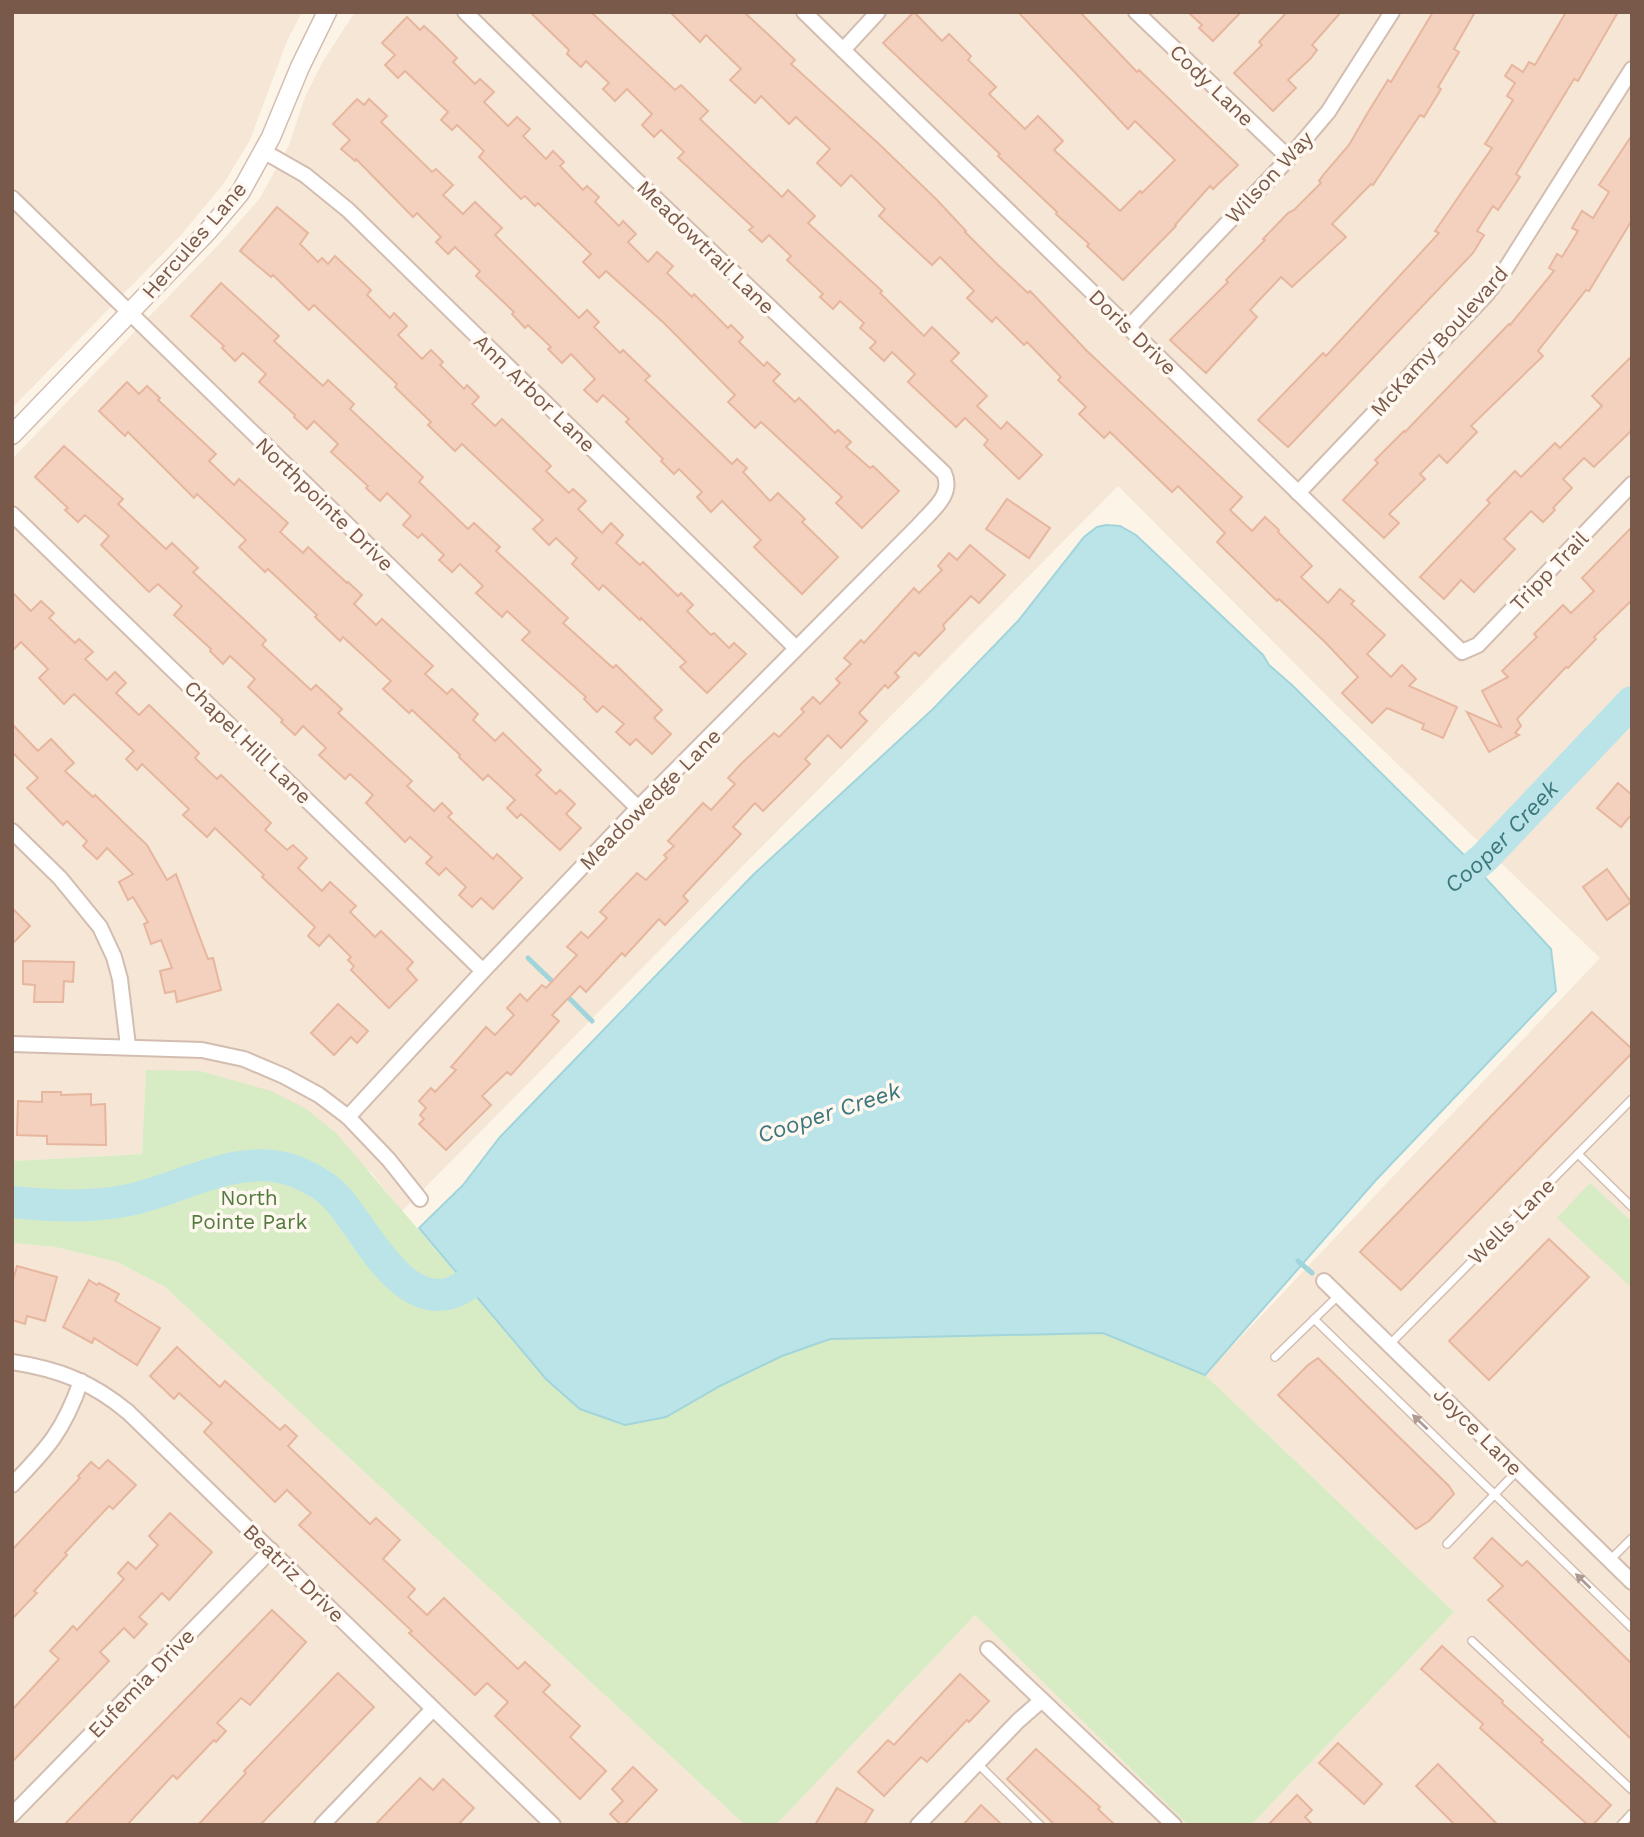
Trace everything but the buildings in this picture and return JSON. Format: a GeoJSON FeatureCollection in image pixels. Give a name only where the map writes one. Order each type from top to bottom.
{"type":"FeatureCollection","features":[{"type":"Feature","properties":{"kind":"street","name":"Hercules Lane"},"geometry":{"type":"LineString","coordinates":[[12,435],[130,314],[232,202],[264,151],[304,56],[327,12]]}},
{"type":"Feature","properties":{"kind":"street","name":"Meadowtrail Lane"},"geometry":{"type":"LineString","coordinates":[[465,12],[633,177],[944,473],[948,481]]}},
{"type":"Feature","properties":{"kind":"street","name":"Doris Drive"},"geometry":{"type":"LineString","coordinates":[[804,12],[1462,652]]}},
{"type":"Feature","properties":{"kind":"street"},"geometry":{"type":"LineString","coordinates":[[843,50],[878,12]]}},
{"type":"Feature","properties":{"kind":"street","name":"Cody Lane"},"geometry":{"type":"LineString","coordinates":[[1136,12],[1289,158]]}},
{"type":"Feature","properties":{"kind":"street","name":"Wilson Way"},"geometry":{"type":"LineString","coordinates":[[1128,328],[1289,158],[1328,112],[1392,12]]}},
{"type":"Feature","properties":{"kind":"street","name":"McKamy Boulevard"},"geometry":{"type":"LineString","coordinates":[[1298,493],[1486,295],[1503,273],[1632,69]]}},
{"type":"Feature","properties":{"kind":"street","name":"Ann Arbor Lane"},"geometry":{"type":"LineString","coordinates":[[264,151],[304,175],[348,210],[796,648]]}},
{"type":"Feature","properties":{"kind":"street","name":"Northpointe Drive"},"geometry":{"type":"LineString","coordinates":[[12,198],[638,808]]}},
{"type":"Feature","properties":{"kind":"street","name":"Meadowedge Lane"},"geometry":{"type":"LineString","coordinates":[[348,1117],[638,808],[726,722],[943,499],[948,481]]}},
{"type":"Feature","properties":{"kind":"street","name":"Tripp Trail"},"geometry":{"type":"LineString","coordinates":[[1462,652],[1478,645],[1632,484]]}},
{"type":"Feature","properties":{"kind":"street","name":"Chapel Hill Lane"},"geometry":{"type":"LineString","coordinates":[[12,514],[483,971]]}},
{"type":"Feature","properties":{"kind":"street"},"geometry":{"type":"LineString","coordinates":[[12,831],[60,878],[100,926],[114,957],[120,979],[128,1046]]}},
{"type":"Feature","properties":{"kind":"street"},"geometry":{"type":"LineString","coordinates":[[12,1044],[202,1050],[244,1059],[284,1076],[318,1095],[348,1117],[389,1160],[420,1199]]}},
{"type":"Feature","properties":{"kind":"street","name":"Joyce Lane"},"geometry":{"type":"LineString","coordinates":[[1324,1281],[1632,1582]]}},
{"type":"Feature","properties":{"kind":"street","name":"Beatriz Drive"},"geometry":{"type":"LineString","coordinates":[[12,1362],[45,1367],[109,1395],[553,1825]]}},
{"type":"Feature","properties":{"kind":"street"},"geometry":{"type":"LineString","coordinates":[[12,1485],[47,1448],[63,1426],[81,1381]]}},
{"type":"Feature","properties":{"kind":"street","name":"Eufemia Drive"},"geometry":{"type":"LineString","coordinates":[[12,1815],[271,1550]]}},
{"type":"Feature","properties":{"kind":"street"},"geometry":{"type":"LineString","coordinates":[[988,1650],[1174,1825]]}},
{"type":"Feature","properties":{"kind":"street"},"geometry":{"type":"LineString","coordinates":[[918,1825],[1042,1700]]}},
{"type":"Feature","properties":{"kind":"street"},"geometry":{"type":"LineString","coordinates":[[322,1825],[433,1709]]}},
{"type":"Feature","properties":{"kind":"lane","name":"Wells Lane"},"geometry":{"type":"LineString","coordinates":[[1390,1344],[1632,1099]]}},
{"type":"Feature","properties":{"kind":"lane"},"geometry":{"type":"LineString","coordinates":[[1578,1154],[1632,1207]]}},
{"type":"Feature","properties":{"kind":"lane"},"geometry":{"type":"LineString","coordinates":[[1275,1357],[1339,1295]]}},
{"type":"Feature","properties":{"kind":"lane"},"geometry":{"type":"LineString","coordinates":[[1314,1319],[1632,1628]]}},
{"type":"Feature","properties":{"kind":"lane"},"geometry":{"type":"LineString","coordinates":[[1447,1544],[1517,1471]]}},
{"type":"Feature","properties":{"kind":"lane"},"geometry":{"type":"LineString","coordinates":[[1610,1560],[1632,1538]]}},
{"type":"Feature","properties":{"kind":"lane"},"geometry":{"type":"LineString","coordinates":[[1472,1641],[1632,1790]]}},
{"type":"Feature","properties":{"kind":"lane"},"geometry":{"type":"LineString","coordinates":[[977,1763],[1040,1825]]}},
{"type":"Feature","properties":{"kind":"lane"},"geometry":{"type":"LineString","coordinates":[[1620,1825],[1632,1813]]}},
{"type":"Feature","properties":{"kind":"shaded area"},"geometry":{"type":"Polygon","coordinates":[[[12,12],[302,12],[287,41],[250,140],[224,183],[182,234],[12,408],[12,12]]]}},
{"type":"Feature","properties":{"kind":"shaded area"},"geometry":{"type":"Polygon","coordinates":[[[355,12],[1632,12],[1632,1825],[1251,1825],[1454,1612],[1205,1375],[1600,958],[1337,706],[1118,486],[402,1211],[371,1172],[146,1071],[142,1154],[12,1161],[12,459],[223,240],[260,198],[289,145],[305,97],[323,61],[355,12]]]}},
{"type":"Feature","properties":{"kind":"shaded area"},"geometry":{"type":"Polygon","coordinates":[[[12,1243],[55,1247],[117,1262],[165,1287],[745,1825],[12,1825],[12,1243]]]}},
{"type":"Feature","properties":{"kind":"shaded area"},"geometry":{"type":"Polygon","coordinates":[[[975,1615],[1188,1825],[776,1825],[975,1615]]]}},
{"type":"Feature","properties":{"kind":"green space","name":"North Pointe Park"},"geometry":{"type":"Polygon","coordinates":[[[146,1070],[200,1071],[271,1091],[305,1108],[336,1133],[546,1379],[580,1409],[666,1417],[720,1386],[782,1356],[830,1339],[1103,1333],[1205,1375],[1454,1612],[1251,1825],[1188,1825],[975,1615],[776,1825],[745,1825],[165,1287],[117,1262],[55,1247],[12,1243],[12,1161],[142,1154],[146,1070]]]}},
{"type":"Feature","properties":{"kind":"green space"},"geometry":{"type":"Polygon","coordinates":[[[1590,1183],[1632,1222],[1630,1286],[1557,1218],[1590,1183]]]}},
{"type":"Feature","properties":{"kind":"water"},"geometry":{"type":"Polygon","coordinates":[[[1120,526],[1136,535],[1263,655],[1269,665],[1468,859],[1551,949],[1556,991],[1376,1180],[1205,1375],[1103,1333],[830,1339],[782,1356],[720,1386],[666,1417],[625,1425],[580,1409],[546,1379],[419,1228],[463,1185],[500,1137],[754,874],[933,709],[1018,621],[1084,537],[1097,527],[1120,526]]]}},
{"type":"Feature","properties":{"kind":"waterway","name":"Cooper Creek"},"geometry":{"type":"LineString","coordinates":[[1442,893],[1484,858],[1632,702]]}},
{"type":"Feature","properties":{"kind":"waterway"},"geometry":{"type":"LineString","coordinates":[[528,958],[556,985]]}},
{"type":"Feature","properties":{"kind":"waterway"},"geometry":{"type":"LineString","coordinates":[[565,994],[592,1021]]}},
{"type":"Feature","properties":{"kind":"waterway","name":"Cooper Creek"},"geometry":{"type":"LineString","coordinates":[[12,1202],[71,1206],[114,1203],[149,1195],[232,1168],[273,1166],[294,1171],[331,1192],[384,1261],[415,1289],[432,1295],[451,1293],[470,1283],[500,1260]]}},
{"type":"Feature","properties":{"kind":"waterway"},"geometry":{"type":"LineString","coordinates":[[1298,1261],[1312,1273]]}}]}
